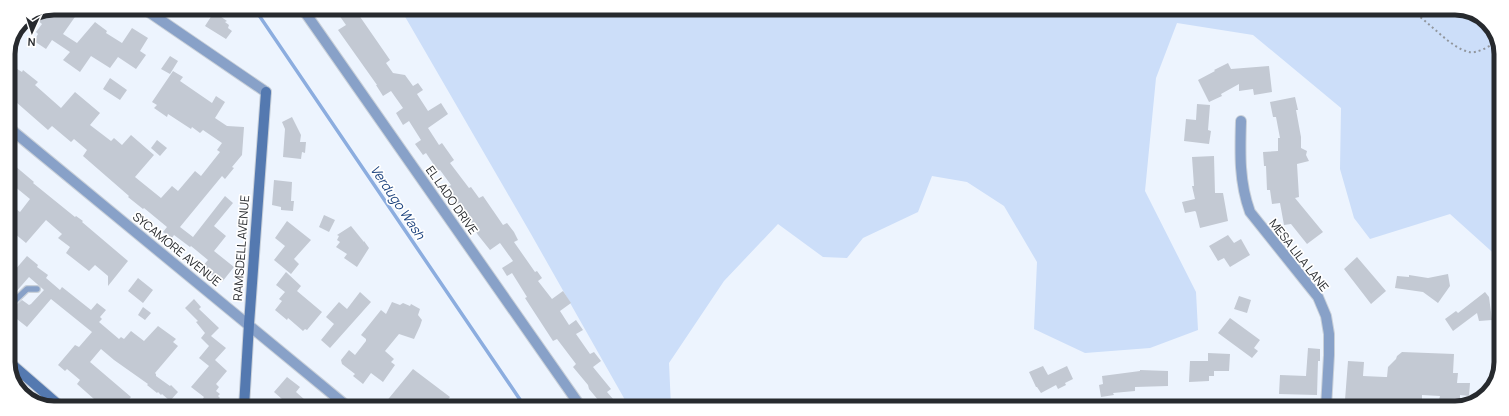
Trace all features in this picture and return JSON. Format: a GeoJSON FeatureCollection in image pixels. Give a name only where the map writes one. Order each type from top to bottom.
{"type":"FeatureCollection","features":[{"type":"Feature","properties":{"kind":"street","name":"RAMSDELL AVENUE"},"geometry":{"type":"LineString","coordinates":[[153,15],[266,92],[248,324],[244,401]]}},
{"type":"Feature","properties":{"kind":"street","name":"EL LADO DRIVE"},"geometry":{"type":"LineString","coordinates":[[307,15],[577,401]]}},
{"type":"Feature","properties":{"kind":"street","name":"MESA LILA LANE"},"geometry":{"type":"LineString","coordinates":[[1241,121],[1240,169],[1244,196],[1250,212],[1318,298],[1326,316],[1329,334],[1326,401]]}},
{"type":"Feature","properties":{"kind":"street","name":"SYCAMORE AVENUE"},"geometry":{"type":"LineString","coordinates":[[15,133],[341,401]]}},
{"type":"Feature","properties":{"kind":"street"},"geometry":{"type":"LineString","coordinates":[[15,367],[55,401]]}},
{"type":"Feature","properties":{"kind":"lane"},"geometry":{"type":"LineString","coordinates":[[15,300],[27,289],[37,289]]}},
{"type":"Feature","properties":{"kind":"path"},"geometry":{"type":"LineString","coordinates":[[1419,15],[1457,47],[1471,53],[1492,44]]}},
{"type":"Feature","properties":{"kind":"shaded area"},"geometry":{"type":"Polygon","coordinates":[[[404,15],[1460,15],[1470,18],[1484,28],[1491,39],[1494,51],[1494,254],[1450,214],[1370,239],[1354,218],[1340,169],[1341,108],[1253,35],[1177,23],[1156,78],[1145,191],[1196,292],[1198,330],[1150,348],[1085,353],[1034,329],[1037,262],[1004,206],[967,182],[932,176],[918,212],[863,238],[847,258],[823,257],[778,224],[724,281],[669,363],[671,401],[626,401],[404,15]]]}},
{"type":"Feature","properties":{"kind":"building"},"geometry":{"type":"Polygon","coordinates":[[[76,15],[63,34],[77,43],[95,22],[107,31],[106,33],[122,43],[132,28],[148,38],[140,51],[146,55],[136,69],[118,57],[110,68],[91,56],[80,72],[63,60],[70,52],[52,40],[46,49],[34,41],[38,34],[36,32],[42,24],[37,20],[46,16],[76,15]]]}},
{"type":"Feature","properties":{"kind":"building"},"geometry":{"type":"Polygon","coordinates":[[[212,15],[218,15],[227,21],[225,22],[229,25],[228,28],[232,31],[226,39],[205,26],[212,15]]]}},
{"type":"Feature","properties":{"kind":"building"},"geometry":{"type":"Polygon","coordinates":[[[339,15],[359,15],[390,60],[386,63],[393,73],[405,75],[413,86],[418,83],[423,90],[417,94],[428,111],[441,103],[448,114],[428,128],[439,145],[442,143],[454,160],[450,163],[469,188],[471,187],[479,198],[483,196],[503,225],[507,223],[514,232],[518,240],[514,242],[535,272],[537,271],[542,278],[538,281],[552,299],[563,291],[571,303],[560,311],[569,325],[576,320],[583,330],[576,334],[590,354],[594,352],[601,361],[593,367],[611,389],[607,392],[615,401],[599,401],[573,367],[576,364],[557,339],[553,341],[525,298],[527,297],[512,273],[507,276],[502,268],[513,261],[500,243],[490,250],[478,235],[460,206],[459,207],[446,188],[451,185],[440,170],[438,171],[426,153],[423,155],[415,144],[421,140],[409,121],[403,125],[396,113],[403,108],[391,91],[383,96],[377,85],[338,30],[346,25],[339,15]]]}},
{"type":"Feature","properties":{"kind":"building"},"geometry":{"type":"Polygon","coordinates":[[[170,56],[178,61],[170,74],[161,69],[170,56]]]}},
{"type":"Feature","properties":{"kind":"building"},"geometry":{"type":"Polygon","coordinates":[[[1228,63],[1231,69],[1269,66],[1272,92],[1254,95],[1253,89],[1239,91],[1239,84],[1221,94],[1222,96],[1209,102],[1198,80],[1228,63]]]}},
{"type":"Feature","properties":{"kind":"building"},"geometry":{"type":"Polygon","coordinates":[[[15,68],[22,72],[23,70],[38,82],[35,85],[61,108],[75,92],[100,113],[90,125],[111,141],[114,138],[122,145],[131,135],[154,155],[135,177],[161,198],[172,186],[178,191],[195,171],[201,176],[220,152],[217,150],[222,143],[203,130],[200,133],[168,114],[167,117],[154,108],[157,105],[152,102],[173,71],[183,77],[180,81],[212,103],[216,96],[225,102],[215,118],[227,126],[244,127],[242,155],[232,167],[234,168],[225,179],[222,176],[180,227],[193,237],[225,196],[233,203],[214,226],[226,236],[214,251],[234,267],[222,282],[201,268],[208,260],[191,246],[190,247],[174,235],[172,238],[163,232],[167,227],[128,197],[129,196],[83,156],[87,150],[74,139],[71,142],[52,126],[48,130],[15,101],[15,68]]]}},
{"type":"Feature","properties":{"kind":"building"},"geometry":{"type":"Polygon","coordinates":[[[110,78],[127,90],[120,100],[103,89],[110,78]]]}},
{"type":"Feature","properties":{"kind":"building"},"geometry":{"type":"Polygon","coordinates":[[[1295,97],[1298,110],[1296,110],[1301,137],[1301,148],[1307,151],[1306,155],[1309,161],[1297,164],[1299,197],[1295,198],[1323,232],[1307,244],[1291,224],[1284,225],[1280,203],[1272,204],[1270,190],[1267,190],[1266,166],[1264,166],[1263,152],[1278,151],[1278,138],[1280,138],[1276,117],[1273,117],[1270,102],[1295,97]]]}},
{"type":"Feature","properties":{"kind":"building"},"geometry":{"type":"Polygon","coordinates":[[[1197,104],[1210,105],[1208,130],[1211,131],[1209,144],[1184,141],[1186,119],[1196,120],[1197,104]]]}},
{"type":"Feature","properties":{"kind":"building"},"geometry":{"type":"Polygon","coordinates":[[[292,117],[301,135],[300,142],[306,142],[305,153],[302,152],[301,159],[283,157],[285,129],[282,122],[292,117]]]}},
{"type":"Feature","properties":{"kind":"building"},"geometry":{"type":"Polygon","coordinates":[[[157,140],[167,148],[160,156],[151,148],[157,140]]]}},
{"type":"Feature","properties":{"kind":"building"},"geometry":{"type":"Polygon","coordinates":[[[1214,156],[1215,193],[1223,193],[1228,221],[1200,228],[1196,212],[1185,213],[1182,202],[1195,199],[1192,186],[1194,186],[1192,157],[1214,156]]]}},
{"type":"Feature","properties":{"kind":"building"},"geometry":{"type":"Polygon","coordinates":[[[15,166],[34,182],[33,183],[75,217],[76,216],[83,221],[82,222],[128,261],[108,286],[108,276],[95,265],[89,271],[66,253],[70,247],[58,238],[62,234],[46,220],[26,243],[15,234],[15,208],[20,212],[30,199],[15,187],[15,166]]]}},
{"type":"Feature","properties":{"kind":"building"},"geometry":{"type":"Polygon","coordinates":[[[274,180],[292,182],[291,201],[294,201],[293,211],[281,210],[281,207],[272,205],[274,180]]]}},
{"type":"Feature","properties":{"kind":"building"},"geometry":{"type":"Polygon","coordinates":[[[324,215],[335,220],[329,232],[319,227],[324,215]]]}},
{"type":"Feature","properties":{"kind":"building"},"geometry":{"type":"Polygon","coordinates":[[[287,221],[311,240],[294,259],[299,264],[291,274],[274,260],[285,246],[275,238],[287,221]]]}},
{"type":"Feature","properties":{"kind":"building"},"geometry":{"type":"Polygon","coordinates":[[[351,226],[369,248],[357,267],[344,258],[347,254],[336,247],[340,242],[337,240],[339,236],[337,235],[351,226]]]}},
{"type":"Feature","properties":{"kind":"building"},"geometry":{"type":"Polygon","coordinates":[[[1228,235],[1234,243],[1241,239],[1250,255],[1230,267],[1224,258],[1218,261],[1209,246],[1228,235]]]}},
{"type":"Feature","properties":{"kind":"building"},"geometry":{"type":"Polygon","coordinates":[[[27,256],[38,265],[37,267],[48,275],[46,278],[60,290],[62,287],[91,310],[97,303],[106,310],[100,317],[102,319],[99,322],[119,339],[121,337],[124,339],[131,331],[144,341],[158,326],[176,339],[173,342],[178,346],[155,373],[156,376],[170,386],[171,385],[178,392],[170,401],[162,394],[157,393],[147,385],[148,384],[101,349],[90,362],[131,397],[128,401],[96,401],[77,384],[80,380],[67,369],[65,371],[58,365],[75,345],[79,347],[92,332],[51,299],[27,327],[15,318],[15,306],[22,300],[29,305],[31,304],[44,290],[29,277],[15,293],[15,270],[27,256]]]}},
{"type":"Feature","properties":{"kind":"building"},"geometry":{"type":"Polygon","coordinates":[[[1357,257],[1386,291],[1371,304],[1344,269],[1357,257]]]}},
{"type":"Feature","properties":{"kind":"building"},"geometry":{"type":"Polygon","coordinates":[[[286,272],[301,286],[297,291],[322,312],[307,330],[305,329],[303,331],[288,318],[287,320],[275,310],[282,301],[279,299],[285,292],[276,285],[286,272]]]}},
{"type":"Feature","properties":{"kind":"building"},"geometry":{"type":"Polygon","coordinates":[[[1448,274],[1450,286],[1438,303],[1423,292],[1395,288],[1397,276],[1409,277],[1409,275],[1428,278],[1448,274]]]}},
{"type":"Feature","properties":{"kind":"building"},"geometry":{"type":"Polygon","coordinates":[[[138,278],[153,290],[143,303],[128,291],[138,278]]]}},
{"type":"Feature","properties":{"kind":"building"},"geometry":{"type":"Polygon","coordinates":[[[360,292],[371,302],[330,348],[321,340],[334,324],[326,317],[339,302],[347,309],[360,292]]]}},
{"type":"Feature","properties":{"kind":"building"},"geometry":{"type":"Polygon","coordinates":[[[1485,292],[1489,297],[1492,320],[1479,321],[1477,313],[1453,331],[1445,319],[1456,311],[1458,313],[1485,292]]]}},
{"type":"Feature","properties":{"kind":"building"},"geometry":{"type":"Polygon","coordinates":[[[1239,296],[1251,300],[1247,313],[1234,309],[1239,296]]]}},
{"type":"Feature","properties":{"kind":"building"},"geometry":{"type":"Polygon","coordinates":[[[194,299],[201,307],[199,309],[219,328],[211,336],[226,348],[215,360],[227,371],[216,384],[219,387],[216,391],[220,394],[218,396],[220,398],[217,401],[203,401],[202,400],[204,397],[191,387],[209,366],[199,358],[209,346],[201,338],[205,333],[196,322],[198,321],[185,308],[194,299]]]}},
{"type":"Feature","properties":{"kind":"building"},"geometry":{"type":"Polygon","coordinates":[[[392,302],[400,305],[403,303],[410,306],[411,304],[420,309],[418,315],[422,320],[420,326],[414,339],[399,334],[385,351],[394,359],[391,362],[395,365],[383,382],[371,373],[363,384],[353,376],[355,374],[342,364],[341,360],[349,350],[355,355],[366,341],[366,339],[361,335],[381,310],[386,314],[392,302]]]}},
{"type":"Feature","properties":{"kind":"building"},"geometry":{"type":"Polygon","coordinates":[[[143,307],[151,313],[145,320],[138,315],[143,307]]]}},
{"type":"Feature","properties":{"kind":"building"},"geometry":{"type":"Polygon","coordinates":[[[1230,318],[1260,340],[1254,348],[1258,351],[1252,358],[1218,333],[1230,318]]]}},
{"type":"Feature","properties":{"kind":"building"},"geometry":{"type":"Polygon","coordinates":[[[1308,348],[1320,349],[1320,361],[1318,361],[1317,395],[1279,394],[1280,375],[1306,376],[1308,348]]]}},
{"type":"Feature","properties":{"kind":"building"},"geometry":{"type":"Polygon","coordinates":[[[1402,352],[1454,354],[1453,373],[1458,373],[1457,383],[1470,383],[1469,396],[1460,395],[1460,400],[1456,401],[1439,400],[1440,396],[1422,395],[1422,400],[1345,400],[1348,361],[1364,362],[1363,376],[1387,377],[1388,367],[1402,352]]]}},
{"type":"Feature","properties":{"kind":"building"},"geometry":{"type":"Polygon","coordinates":[[[1208,353],[1230,354],[1229,371],[1214,371],[1214,376],[1209,376],[1209,381],[1189,382],[1190,361],[1208,361],[1208,353]]]}},
{"type":"Feature","properties":{"kind":"building"},"geometry":{"type":"Polygon","coordinates":[[[1043,366],[1048,375],[1067,366],[1073,379],[1058,389],[1056,385],[1041,393],[1036,387],[1029,372],[1043,366]]]}},
{"type":"Feature","properties":{"kind":"building"},"geometry":{"type":"Polygon","coordinates":[[[413,369],[450,397],[447,401],[416,401],[414,399],[412,401],[387,401],[413,369]]]}},
{"type":"Feature","properties":{"kind":"building"},"geometry":{"type":"Polygon","coordinates":[[[1140,370],[1168,371],[1168,386],[1135,387],[1135,391],[1113,393],[1114,395],[1101,397],[1099,385],[1103,384],[1102,376],[1140,370]]]}},
{"type":"Feature","properties":{"kind":"building"},"geometry":{"type":"Polygon","coordinates":[[[287,377],[300,387],[296,392],[306,401],[284,401],[274,392],[287,377]]]}},
{"type":"Feature","properties":{"kind":"waterway","name":"Verdugo Wash"},"geometry":{"type":"LineString","coordinates":[[259,15],[521,401]]}}]}
